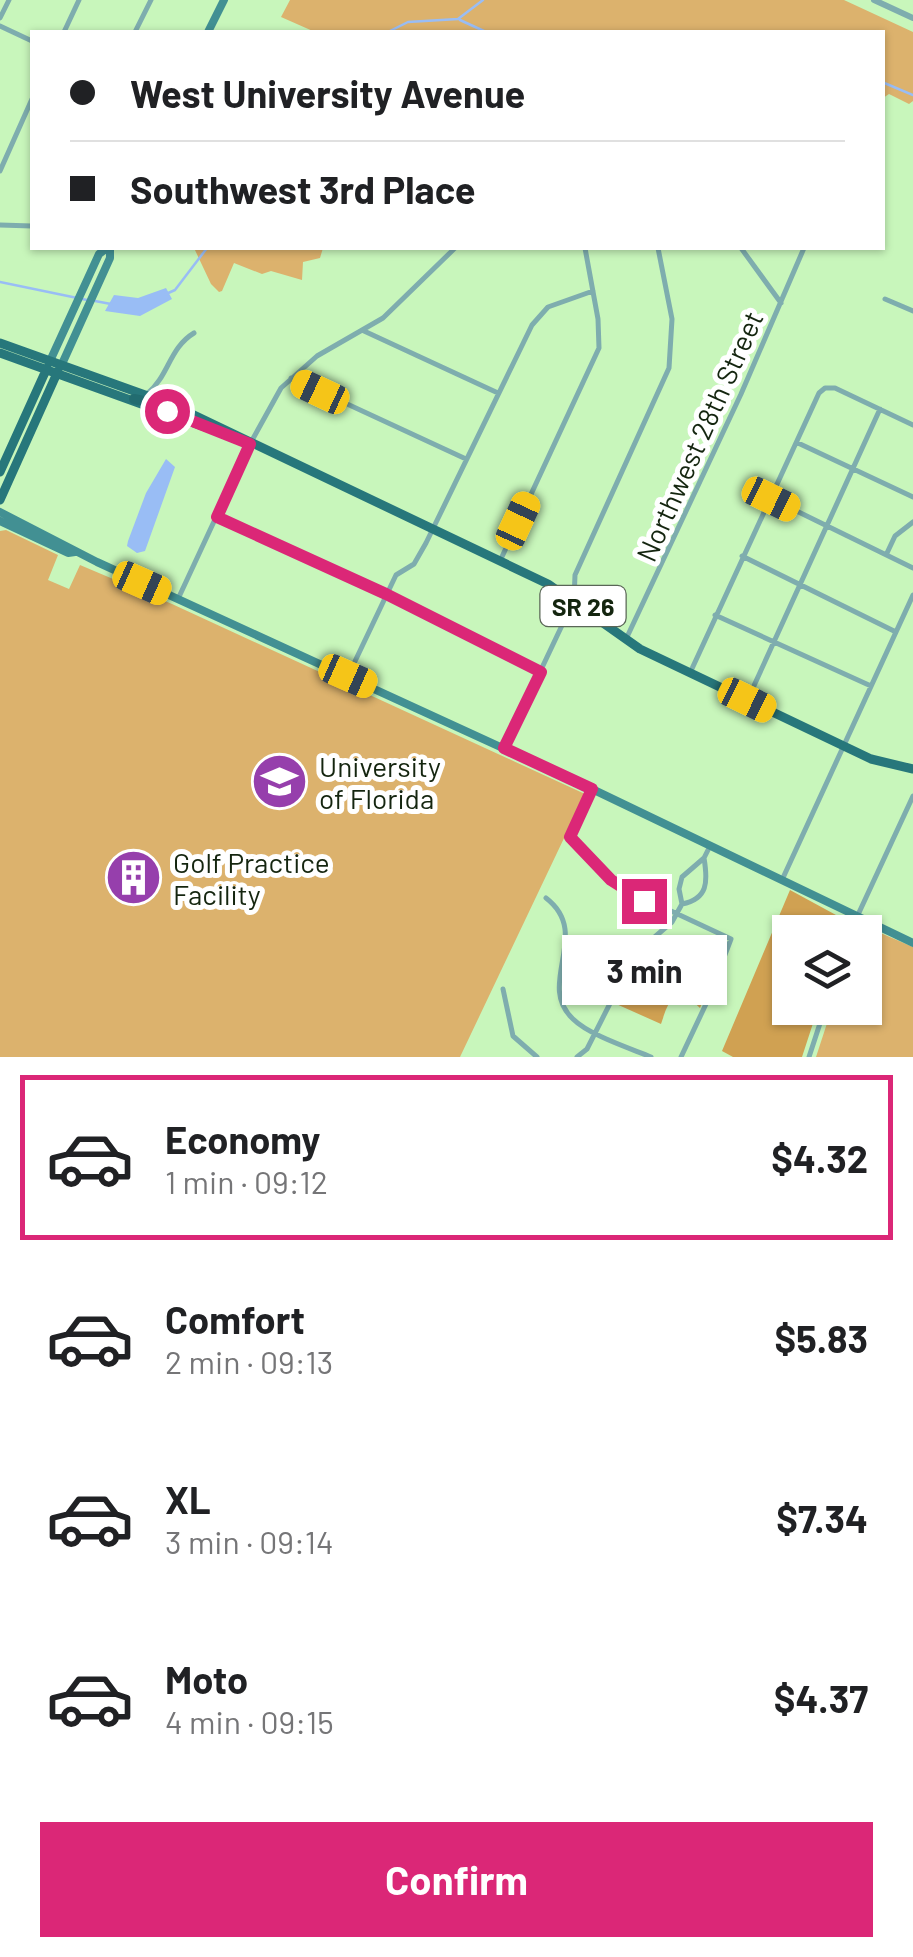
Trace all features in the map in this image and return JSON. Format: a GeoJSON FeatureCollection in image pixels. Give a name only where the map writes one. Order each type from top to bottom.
{"type":"FeatureCollection","features":[{"type":"Feature","properties":{"kind":"highway"},"geometry":{"type":"LineString","coordinates":[[134,399],[157,404],[165,396]]}},
{"type":"Feature","properties":{"kind":"main road"},"geometry":{"type":"LineString","coordinates":[[209,30],[224,0]]}},
{"type":"Feature","properties":{"kind":"main road"},"geometry":{"type":"LineString","coordinates":[[0,500],[74,309],[99,254],[105,250]]}},
{"type":"Feature","properties":{"kind":"main road"},"geometry":{"type":"LineString","coordinates":[[0,472],[85,312],[110,258],[108,250]]}},
{"type":"Feature","properties":{"kind":"main road","name":"SR 26"},"geometry":{"type":"LineString","coordinates":[[0,343],[250,444],[500,561],[574,600],[626,640],[690,673],[871,759],[913,769]]}},
{"type":"Feature","properties":{"kind":"main road","name":"SR 26"},"geometry":{"type":"LineString","coordinates":[[0,353],[165,396],[250,444]]}},
{"type":"Feature","properties":{"kind":"main road"},"geometry":{"type":"LineString","coordinates":[[0,512],[74,552]]}},
{"type":"Feature","properties":{"kind":"main road"},"geometry":{"type":"LineString","coordinates":[[0,522],[348,676],[854,915]]}},
{"type":"Feature","properties":{"kind":"main road"},"geometry":{"type":"LineString","coordinates":[[882,928],[913,943]]}},
{"type":"Feature","properties":{"kind":"street"},"geometry":{"type":"LineString","coordinates":[[0,18],[9,0]]}},
{"type":"Feature","properties":{"kind":"street"},"geometry":{"type":"LineString","coordinates":[[65,30],[79,0]]}},
{"type":"Feature","properties":{"kind":"street"},"geometry":{"type":"LineString","coordinates":[[136,30],[150,0]]}},
{"type":"Feature","properties":{"kind":"street"},"geometry":{"type":"LineString","coordinates":[[874,0],[913,18]]}},
{"type":"Feature","properties":{"kind":"street"},"geometry":{"type":"LineString","coordinates":[[0,26],[30,41]]}},
{"type":"Feature","properties":{"kind":"street"},"geometry":{"type":"LineString","coordinates":[[0,171],[30,104]]}},
{"type":"Feature","properties":{"kind":"street"},"geometry":{"type":"LineString","coordinates":[[0,225],[30,226]]}},
{"type":"Feature","properties":{"kind":"street"},"geometry":{"type":"LineString","coordinates":[[178,598],[269,406],[290,378],[317,356],[382,318],[453,250]]}},
{"type":"Feature","properties":{"kind":"street"},"geometry":{"type":"LineString","coordinates":[[500,561],[594,364],[600,332],[584,250]]}},
{"type":"Feature","properties":{"kind":"street"},"geometry":{"type":"LineString","coordinates":[[504,748],[574,600],[574,576],[669,368],[672,319],[658,250]]}},
{"type":"Feature","properties":{"kind":"street"},"geometry":{"type":"LineString","coordinates":[[742,250],[782,303]]}},
{"type":"Feature","properties":{"kind":"street","name":"Northwest 28th Street"},"geometry":{"type":"LineString","coordinates":[[626,640],[803,250]]}},
{"type":"Feature","properties":{"kind":"street"},"geometry":{"type":"LineString","coordinates":[[348,676],[396,575],[414,564],[432,530],[537,317],[548,308],[593,291]]}},
{"type":"Feature","properties":{"kind":"street"},"geometry":{"type":"LineString","coordinates":[[885,299],[913,311]]}},
{"type":"Feature","properties":{"kind":"street"},"geometry":{"type":"LineString","coordinates":[[364,330],[498,392]]}},
{"type":"Feature","properties":{"kind":"street"},"geometry":{"type":"LineString","coordinates":[[147,394],[162,379],[174,351],[194,333]]}},
{"type":"Feature","properties":{"kind":"street"},"geometry":{"type":"LineString","coordinates":[[290,378],[466,459]]}},
{"type":"Feature","properties":{"kind":"street"},"geometry":{"type":"LineString","coordinates":[[162,379],[165,396]]}},
{"type":"Feature","properties":{"kind":"street"},"geometry":{"type":"LineString","coordinates":[[690,673],[819,393],[835,388],[913,425]]}},
{"type":"Feature","properties":{"kind":"street"},"geometry":{"type":"LineString","coordinates":[[747,700],[880,409]]}},
{"type":"Feature","properties":{"kind":"street"},"geometry":{"type":"LineString","coordinates":[[797,442],[913,496]]}},
{"type":"Feature","properties":{"kind":"street"},"geometry":{"type":"LineString","coordinates":[[771,499],[913,568]]}},
{"type":"Feature","properties":{"kind":"street"},"geometry":{"type":"LineString","coordinates":[[217,517],[386,594],[541,672]]}},
{"type":"Feature","properties":{"kind":"street"},"geometry":{"type":"LineString","coordinates":[[886,554],[895,536],[913,522]]}},
{"type":"Feature","properties":{"kind":"street"},"geometry":{"type":"LineString","coordinates":[[742,556],[896,632]]}},
{"type":"Feature","properties":{"kind":"street"},"geometry":{"type":"LineString","coordinates":[[782,880],[913,595]]}},
{"type":"Feature","properties":{"kind":"street"},"geometry":{"type":"LineString","coordinates":[[716,615],[871,686]]}},
{"type":"Feature","properties":{"kind":"street"},"geometry":{"type":"LineString","coordinates":[[592,789],[570,838],[582,852],[624,890],[731,938],[681,1057]]}},
{"type":"Feature","properties":{"kind":"street"},"geometry":{"type":"LineString","coordinates":[[856,915],[913,796]]}},
{"type":"Feature","properties":{"kind":"street"},"geometry":{"type":"LineString","coordinates":[[577,1057],[596,1032],[634,954],[664,930],[678,912],[682,904],[682,877],[704,858],[710,846]]}},
{"type":"Feature","properties":{"kind":"street"},"geometry":{"type":"LineString","coordinates":[[682,904],[697,900],[705,889],[704,858]]}},
{"type":"Feature","properties":{"kind":"street"},"geometry":{"type":"LineString","coordinates":[[546,898],[559,914],[567,941],[559,973],[561,1004],[578,1024],[650,1057]]}},
{"type":"Feature","properties":{"kind":"street"},"geometry":{"type":"LineString","coordinates":[[503,989],[514,1036],[537,1057]]}},
{"type":"Feature","properties":{"kind":"street"},"geometry":{"type":"LineString","coordinates":[[809,1057],[819,1025]]}},
{"type":"Feature","properties":{"kind":"shaded area"},"geometry":{"type":"Polygon","coordinates":[[[290,0],[844,0],[913,32],[913,101],[909,104],[889,94],[885,97],[885,30],[310,30],[281,17],[290,0]]]}},
{"type":"Feature","properties":{"kind":"shaded area"},"geometry":{"type":"Polygon","coordinates":[[[195,250],[322,250],[320,258],[303,262],[302,280],[271,271],[262,274],[234,263],[222,291],[211,284],[195,250]]]}},
{"type":"Feature","properties":{"kind":"shaded area","name":"University of Florida"},"geometry":{"type":"Polygon","coordinates":[[[6,530],[58,555],[48,580],[69,589],[80,565],[585,794],[460,1057],[0,1057],[0,531],[6,530]]]}},
{"type":"Feature","properties":{"kind":"shaded area"},"geometry":{"type":"Polygon","coordinates":[[[790,890],[836,915],[779,915],[790,890]]]}},
{"type":"Feature","properties":{"kind":"shaded area"},"geometry":{"type":"Polygon","coordinates":[[[772,933],[772,1025],[812,1025],[802,1057],[733,1057],[722,1051],[772,933]]]}},
{"type":"Feature","properties":{"kind":"shaded area"},"geometry":{"type":"Polygon","coordinates":[[[882,934],[913,947],[913,1057],[816,1057],[826,1025],[882,1025],[882,934]]]}},
{"type":"Feature","properties":{"kind":"shaded area"},"geometry":{"type":"Polygon","coordinates":[[[658,943],[691,956],[720,961],[700,1008],[687,996],[676,997],[661,1024],[614,1003],[636,960],[658,943]]]}},
{"type":"Feature","properties":{"kind":"water"},"geometry":{"type":"Polygon","coordinates":[[[166,288],[172,299],[140,316],[105,311],[114,295],[138,298],[166,288]]]}},
{"type":"Feature","properties":{"kind":"water"},"geometry":{"type":"Polygon","coordinates":[[[166,459],[175,467],[145,551],[137,553],[127,546],[128,541],[146,493],[166,459]]]}},
{"type":"Feature","properties":{"kind":"waterway"},"geometry":{"type":"LineString","coordinates":[[392,30],[408,22],[458,19],[483,0]]}},
{"type":"Feature","properties":{"kind":"waterway"},"geometry":{"type":"LineString","coordinates":[[460,20],[482,30]]}},
{"type":"Feature","properties":{"kind":"waterway"},"geometry":{"type":"LineString","coordinates":[[885,83],[913,95]]}},
{"type":"Feature","properties":{"kind":"waterway"},"geometry":{"type":"LineString","coordinates":[[166,294],[175,290],[205,250]]}},
{"type":"Feature","properties":{"kind":"waterway"},"geometry":{"type":"LineString","coordinates":[[0,282],[87,300]]}},
{"type":"Feature","properties":{"kind":"waterway"},"geometry":{"type":"LineString","coordinates":[[95,301],[111,304]]}},
{"type":"Feature","properties":{"kind":"place","name":"University of Florida"},"geometry":{"type":"Point","coordinates":[280,782]}},
{"type":"Feature","properties":{"kind":"place","name":"Golf Practice Facility"},"geometry":{"type":"Point","coordinates":[134,878]}},
{"type":"Feature","properties":{"kind":"route"},"geometry":{"type":"LineString","coordinates":[[167,411],[250,444],[217,517],[386,594],[541,672],[504,748],[592,789],[570,837],[611,880],[644,901]]}}]}
